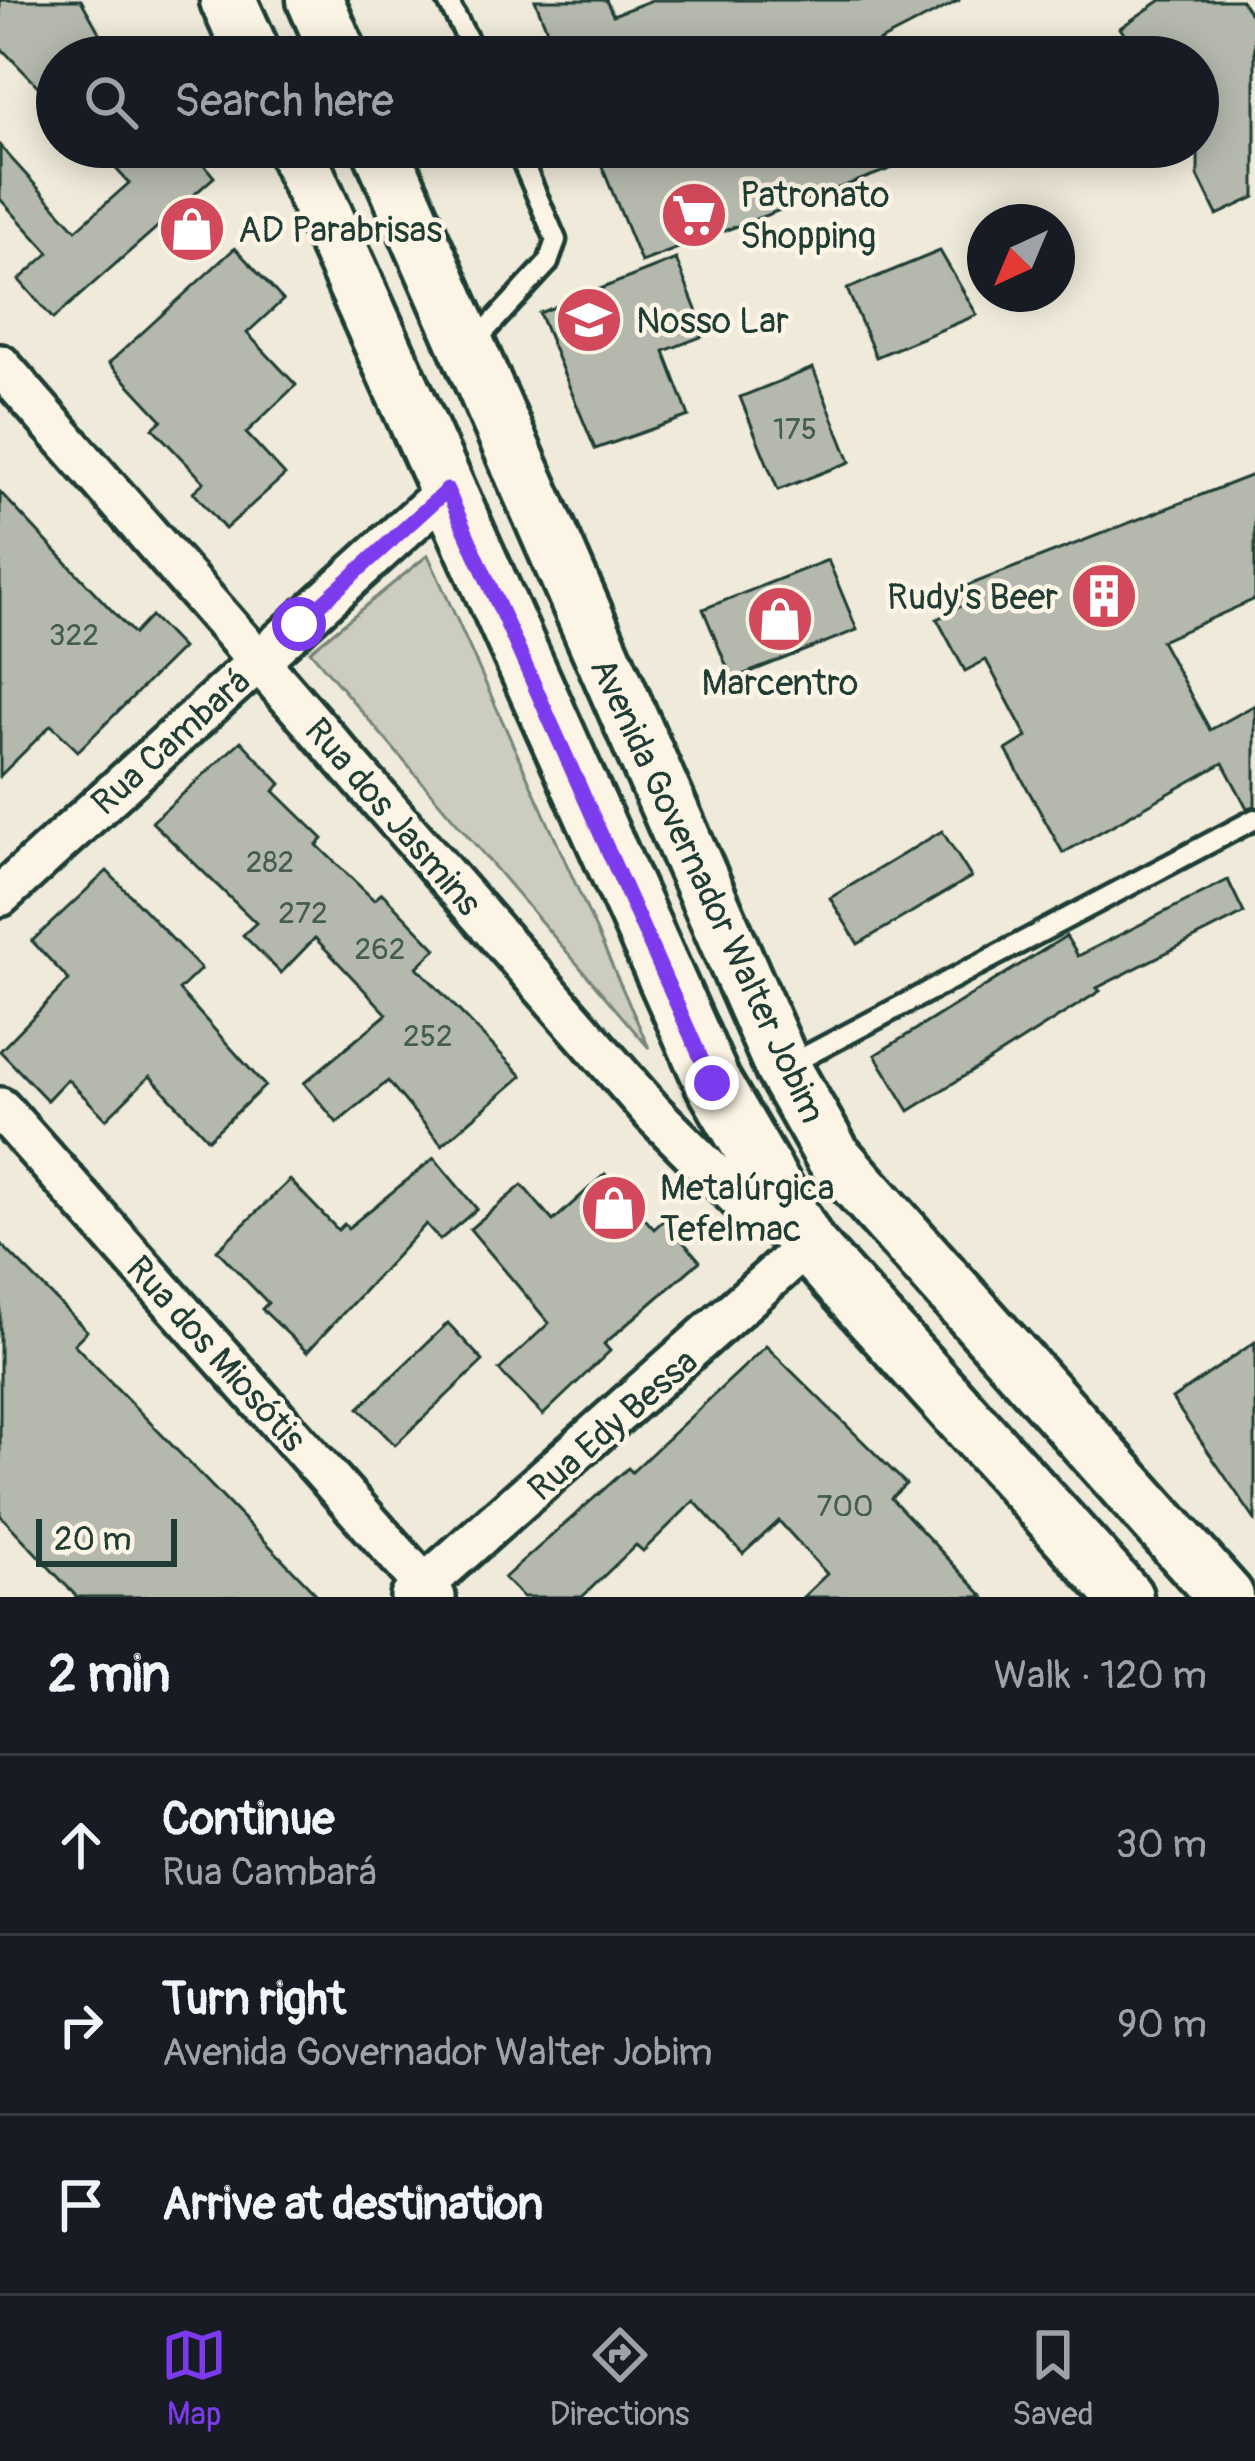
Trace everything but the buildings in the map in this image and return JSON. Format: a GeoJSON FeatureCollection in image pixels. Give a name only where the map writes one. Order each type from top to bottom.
{"type":"FeatureCollection","features":[{"type":"Feature","properties":{"kind":"main road"},"geometry":{"type":"LineString","coordinates":[[228,0],[244,36]]}},
{"type":"Feature","properties":{"kind":"main road"},"geometry":{"type":"LineString","coordinates":[[315,0],[331,36]]}},
{"type":"Feature","properties":{"kind":"main road","name":"Avenida Governador Walter Jobim"},"geometry":{"type":"LineString","coordinates":[[303,168],[712,1083],[808,1245],[1125,1597]]}},
{"type":"Feature","properties":{"kind":"main road","name":"Avenida Governador Walter Jobim"},"geometry":{"type":"LineString","coordinates":[[389,168],[783,1068],[847,1172],[1226,1597]]}},
{"type":"Feature","properties":{"kind":"street","name":"Rua dos Jasmins"},"geometry":{"type":"LineString","coordinates":[[0,365],[653,1113],[746,1206],[808,1245]]}},
{"type":"Feature","properties":{"kind":"street","name":"Rua Cambará"},"geometry":{"type":"LineString","coordinates":[[0,896],[447,490]]}},
{"type":"Feature","properties":{"kind":"street","name":"Rua dos Miosótis"},"geometry":{"type":"LineString","coordinates":[[0,1108],[424,1593]]}},
{"type":"Feature","properties":{"kind":"street","name":"Rua Edy Bessa"},"geometry":{"type":"LineString","coordinates":[[424,1593],[808,1245]]}},
{"type":"Feature","properties":{"kind":"lane"},"geometry":{"type":"LineString","coordinates":[[447,0],[466,36]]}},
{"type":"Feature","properties":{"kind":"lane"},"geometry":{"type":"LineString","coordinates":[[468,349],[534,279],[556,240],[525,168]]}},
{"type":"Feature","properties":{"kind":"lane"},"geometry":{"type":"LineString","coordinates":[[783,1068],[1255,820]]}},
{"type":"Feature","properties":{"kind":"shaded area"},"geometry":{"type":"Polygon","coordinates":[[[428,555],[649,1048],[310,651],[428,555]]]}},
{"type":"Feature","properties":{"kind":"place","name":"Patronato Shopping"},"geometry":{"type":"Point","coordinates":[694,215]}},
{"type":"Feature","properties":{"kind":"place","name":"AD Parabrisas"},"geometry":{"type":"Point","coordinates":[192,229]}},
{"type":"Feature","properties":{"kind":"place","name":"Nosso Lar"},"geometry":{"type":"Point","coordinates":[589,320]}},
{"type":"Feature","properties":{"kind":"place","name":"Rudy's Beer"},"geometry":{"type":"Point","coordinates":[1104,596]}},
{"type":"Feature","properties":{"kind":"place","name":"Marcentro"},"geometry":{"type":"Point","coordinates":[780,619]}},
{"type":"Feature","properties":{"kind":"place","name":"Metalúrgica Tefelmac"},"geometry":{"type":"Point","coordinates":[614,1208]}},
{"type":"Feature","properties":{"kind":"route"},"geometry":{"type":"LineString","coordinates":[[299,624],[447,490],[712,1083]]}}]}
